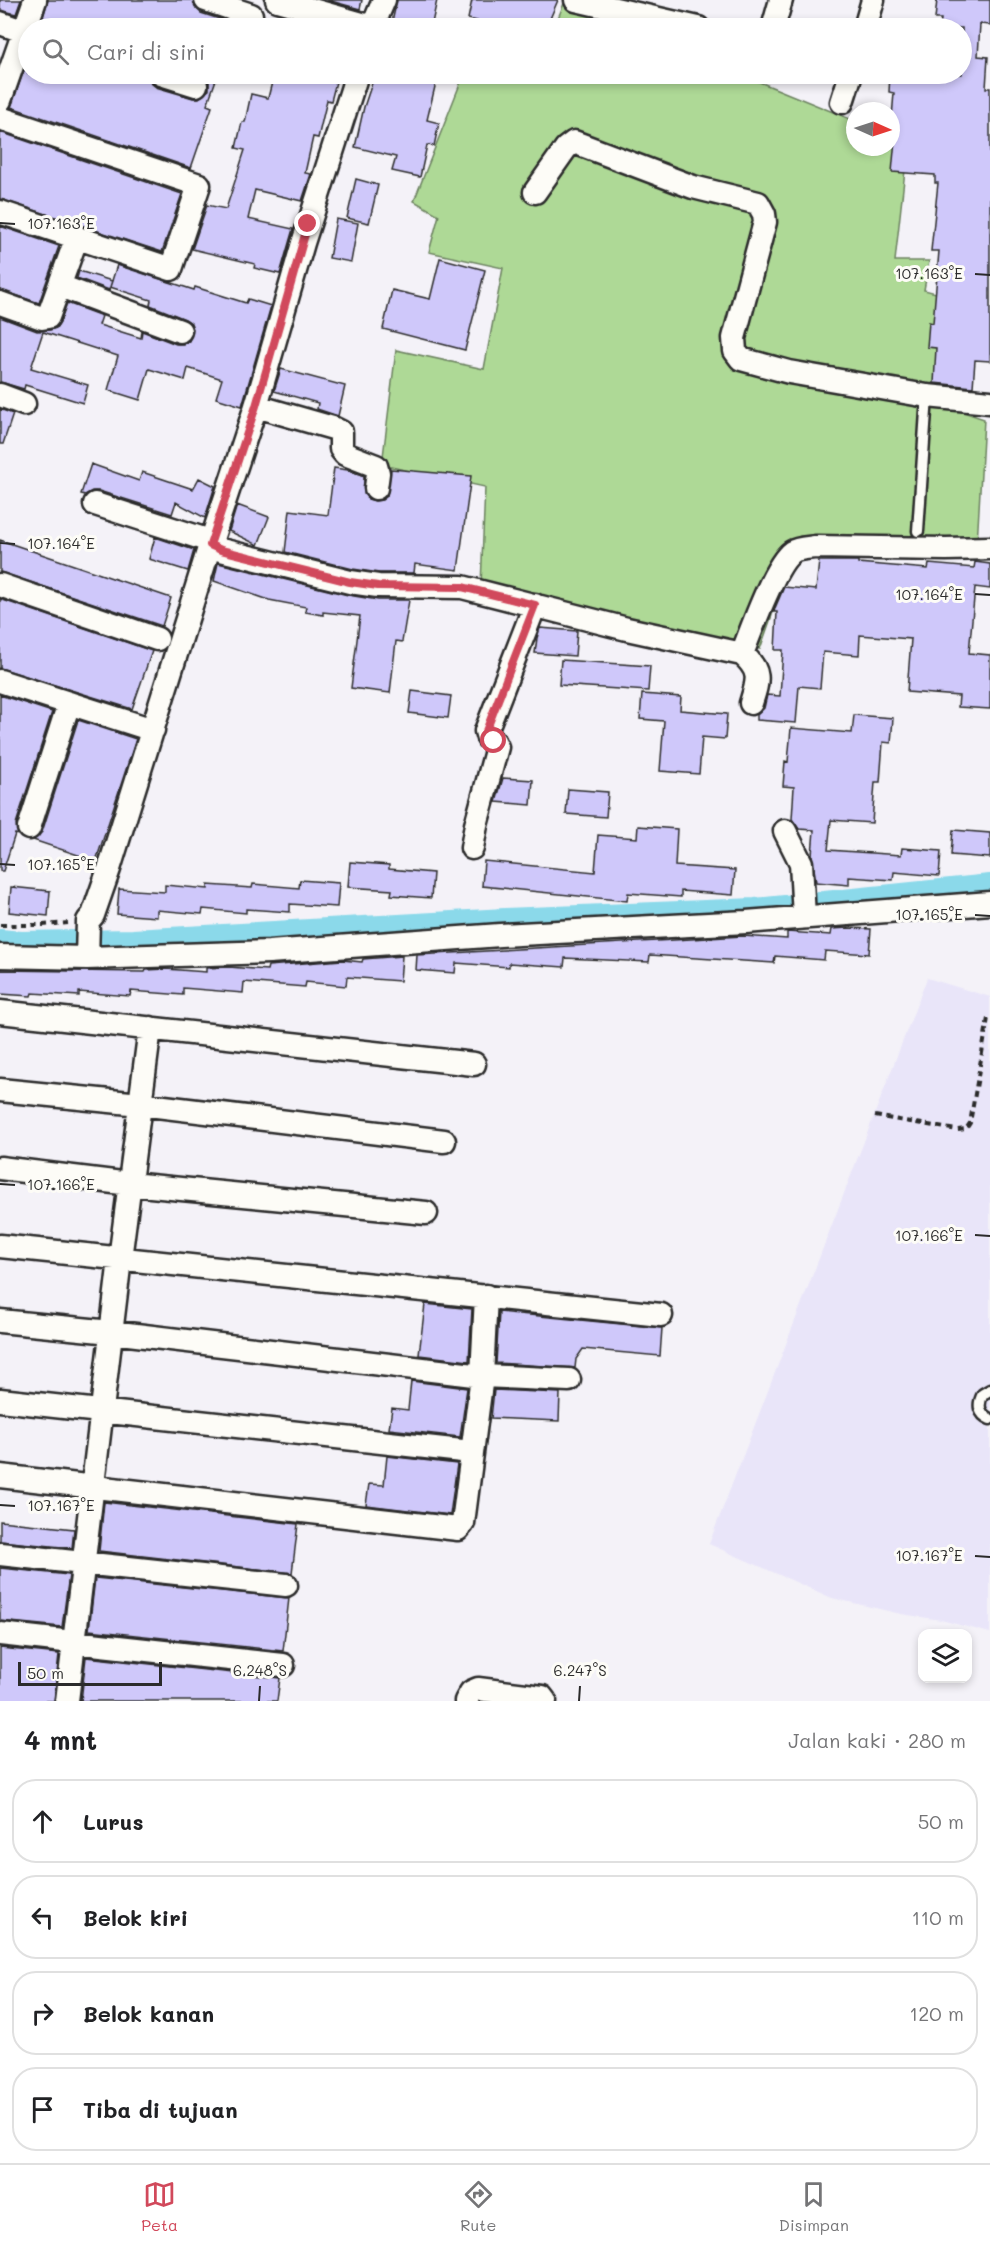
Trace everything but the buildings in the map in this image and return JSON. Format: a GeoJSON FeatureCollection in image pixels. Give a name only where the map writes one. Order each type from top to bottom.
{"type":"FeatureCollection","features":[{"type":"Feature","properties":{"kind":"street"},"geometry":{"type":"LineString","coordinates":[[30,18],[35,0]]}},
{"type":"Feature","properties":{"kind":"street"},"geometry":{"type":"LineString","coordinates":[[277,0],[339,18]]}},
{"type":"Feature","properties":{"kind":"street"},"geometry":{"type":"LineString","coordinates":[[377,18],[384,0]]}},
{"type":"Feature","properties":{"kind":"street"},"geometry":{"type":"LineString","coordinates":[[576,0],[654,18]]}},
{"type":"Feature","properties":{"kind":"street"},"geometry":{"type":"LineString","coordinates":[[776,18],[781,0]]}},
{"type":"Feature","properties":{"kind":"street"},"geometry":{"type":"LineString","coordinates":[[868,18],[873,0]]}},
{"type":"Feature","properties":{"kind":"street"},"geometry":{"type":"LineString","coordinates":[[212,1],[251,15]]}},
{"type":"Feature","properties":{"kind":"street"},"geometry":{"type":"LineString","coordinates":[[0,23],[18,29]]}},
{"type":"Feature","properties":{"kind":"street"},"geometry":{"type":"LineString","coordinates":[[0,100],[18,53]]}},
{"type":"Feature","properties":{"kind":"street"},"geometry":{"type":"LineString","coordinates":[[90,932],[210,545],[256,406],[303,243],[354,84]]}},
{"type":"Feature","properties":{"kind":"street"},"geometry":{"type":"LineString","coordinates":[[842,102],[848,84]]}},
{"type":"Feature","properties":{"kind":"street"},"geometry":{"type":"LineString","coordinates":[[0,118],[199,185],[171,269],[0,212]]}},
{"type":"Feature","properties":{"kind":"street"},"geometry":{"type":"LineString","coordinates":[[535,192],[566,148],[574,142],[693,187],[758,203],[764,214],[765,222],[734,338],[735,351],[741,359],[789,372],[927,396],[990,402]]}},
{"type":"Feature","properties":{"kind":"street"},"geometry":{"type":"LineString","coordinates":[[0,303],[46,318],[50,315],[77,237]]}},
{"type":"Feature","properties":{"kind":"street"},"geometry":{"type":"LineString","coordinates":[[60,285],[180,331]]}},
{"type":"Feature","properties":{"kind":"street"},"geometry":{"type":"LineString","coordinates":[[0,395],[24,404]]}},
{"type":"Feature","properties":{"kind":"street"},"geometry":{"type":"LineString","coordinates":[[256,406],[341,432],[341,449],[345,454],[376,466],[378,473],[376,488]]}},
{"type":"Feature","properties":{"kind":"street"},"geometry":{"type":"LineString","coordinates":[[95,504],[201,538],[221,550],[350,582],[378,586],[462,587],[627,629],[742,654],[753,664],[758,676],[751,703]]}},
{"type":"Feature","properties":{"kind":"street"},"geometry":{"type":"LineString","coordinates":[[742,654],[775,576],[785,559],[794,550],[816,547],[990,548]]}},
{"type":"Feature","properties":{"kind":"street"},"geometry":{"type":"LineString","coordinates":[[0,585],[157,639]]}},
{"type":"Feature","properties":{"kind":"street"},"geometry":{"type":"LineString","coordinates":[[472,848],[496,747],[494,741],[488,738],[486,731],[535,605]]}},
{"type":"Feature","properties":{"kind":"street"},"geometry":{"type":"LineString","coordinates":[[0,681],[153,729]]}},
{"type":"Feature","properties":{"kind":"street"},"geometry":{"type":"LineString","coordinates":[[29,828],[69,703]]}},
{"type":"Feature","properties":{"kind":"street"},"geometry":{"type":"LineString","coordinates":[[785,831],[801,862],[804,914]]}},
{"type":"Feature","properties":{"kind":"street"},"geometry":{"type":"LineString","coordinates":[[0,956],[90,932],[269,952],[488,936],[746,922],[804,914],[990,903]]}},
{"type":"Feature","properties":{"kind":"street"},"geometry":{"type":"LineString","coordinates":[[0,1012],[474,1064]]}},
{"type":"Feature","properties":{"kind":"street"},"geometry":{"type":"LineString","coordinates":[[67,1701],[82,1563],[150,1028]]}},
{"type":"Feature","properties":{"kind":"street"},"geometry":{"type":"LineString","coordinates":[[0,1090],[140,1104],[444,1141]]}},
{"type":"Feature","properties":{"kind":"street"},"geometry":{"type":"LineString","coordinates":[[0,1168],[130,1184],[426,1213]]}},
{"type":"Feature","properties":{"kind":"street"},"geometry":{"type":"LineString","coordinates":[[0,1246],[661,1315]]}},
{"type":"Feature","properties":{"kind":"street"},"geometry":{"type":"LineString","coordinates":[[0,1476],[458,1529],[463,1523],[482,1376],[486,1296]]}},
{"type":"Feature","properties":{"kind":"street"},"geometry":{"type":"LineString","coordinates":[[0,1321],[482,1376],[569,1380]]}},
{"type":"Feature","properties":{"kind":"street"},"geometry":{"type":"LineString","coordinates":[[0,1401],[471,1452]]}},
{"type":"Feature","properties":{"kind":"street"},"geometry":{"type":"LineString","coordinates":[[0,1554],[286,1585]]}},
{"type":"Feature","properties":{"kind":"street"},"geometry":{"type":"LineString","coordinates":[[0,1634],[283,1665]]}},
{"type":"Feature","properties":{"kind":"street"},"geometry":{"type":"LineString","coordinates":[[466,1701],[471,1692],[478,1689],[542,1696],[545,1701]]}},
{"type":"Feature","properties":{"kind":"lane"},"geometry":{"type":"LineString","coordinates":[[918,531],[927,396]]}},
{"type":"Feature","properties":{"kind":"lane"},"geometry":{"type":"LineString","coordinates":[[990,1390],[983,1394],[979,1408],[982,1414],[990,1419]]}},
{"type":"Feature","properties":{"kind":"path"},"geometry":{"type":"LineString","coordinates":[[0,925],[43,925],[90,932]]}},
{"type":"Feature","properties":{"kind":"path"},"geometry":{"type":"LineString","coordinates":[[875,1116],[957,1130],[966,1129],[970,1123],[990,1017]]}},
{"type":"Feature","properties":{"kind":"shaded area"},"geometry":{"type":"Polygon","coordinates":[[[927,978],[990,997],[990,1633],[941,1620],[901,1614],[832,1598],[709,1544],[927,978]]]}},
{"type":"Feature","properties":{"kind":"green space"},"geometry":{"type":"Polygon","coordinates":[[[565,1],[607,18],[558,18],[565,1]]]}},
{"type":"Feature","properties":{"kind":"green space"},"geometry":{"type":"Polygon","coordinates":[[[460,84],[764,84],[846,117],[846,156],[900,156],[900,140],[908,143],[895,261],[929,261],[924,290],[956,298],[940,404],[984,419],[977,545],[800,536],[760,649],[481,586],[485,487],[382,465],[396,350],[484,369],[503,268],[429,252],[439,215],[414,201],[460,84]]]}},
{"type":"Feature","properties":{"kind":"waterway"},"geometry":{"type":"LineString","coordinates":[[0,939],[21,941],[133,939],[505,918],[755,908],[990,884]]}},
{"type":"Feature","properties":{"kind":"route"},"geometry":{"type":"LineString","coordinates":[[308,224],[256,406],[210,545],[221,550],[350,582],[378,586],[462,587],[535,605],[486,731],[488,738],[494,741]]}}]}
